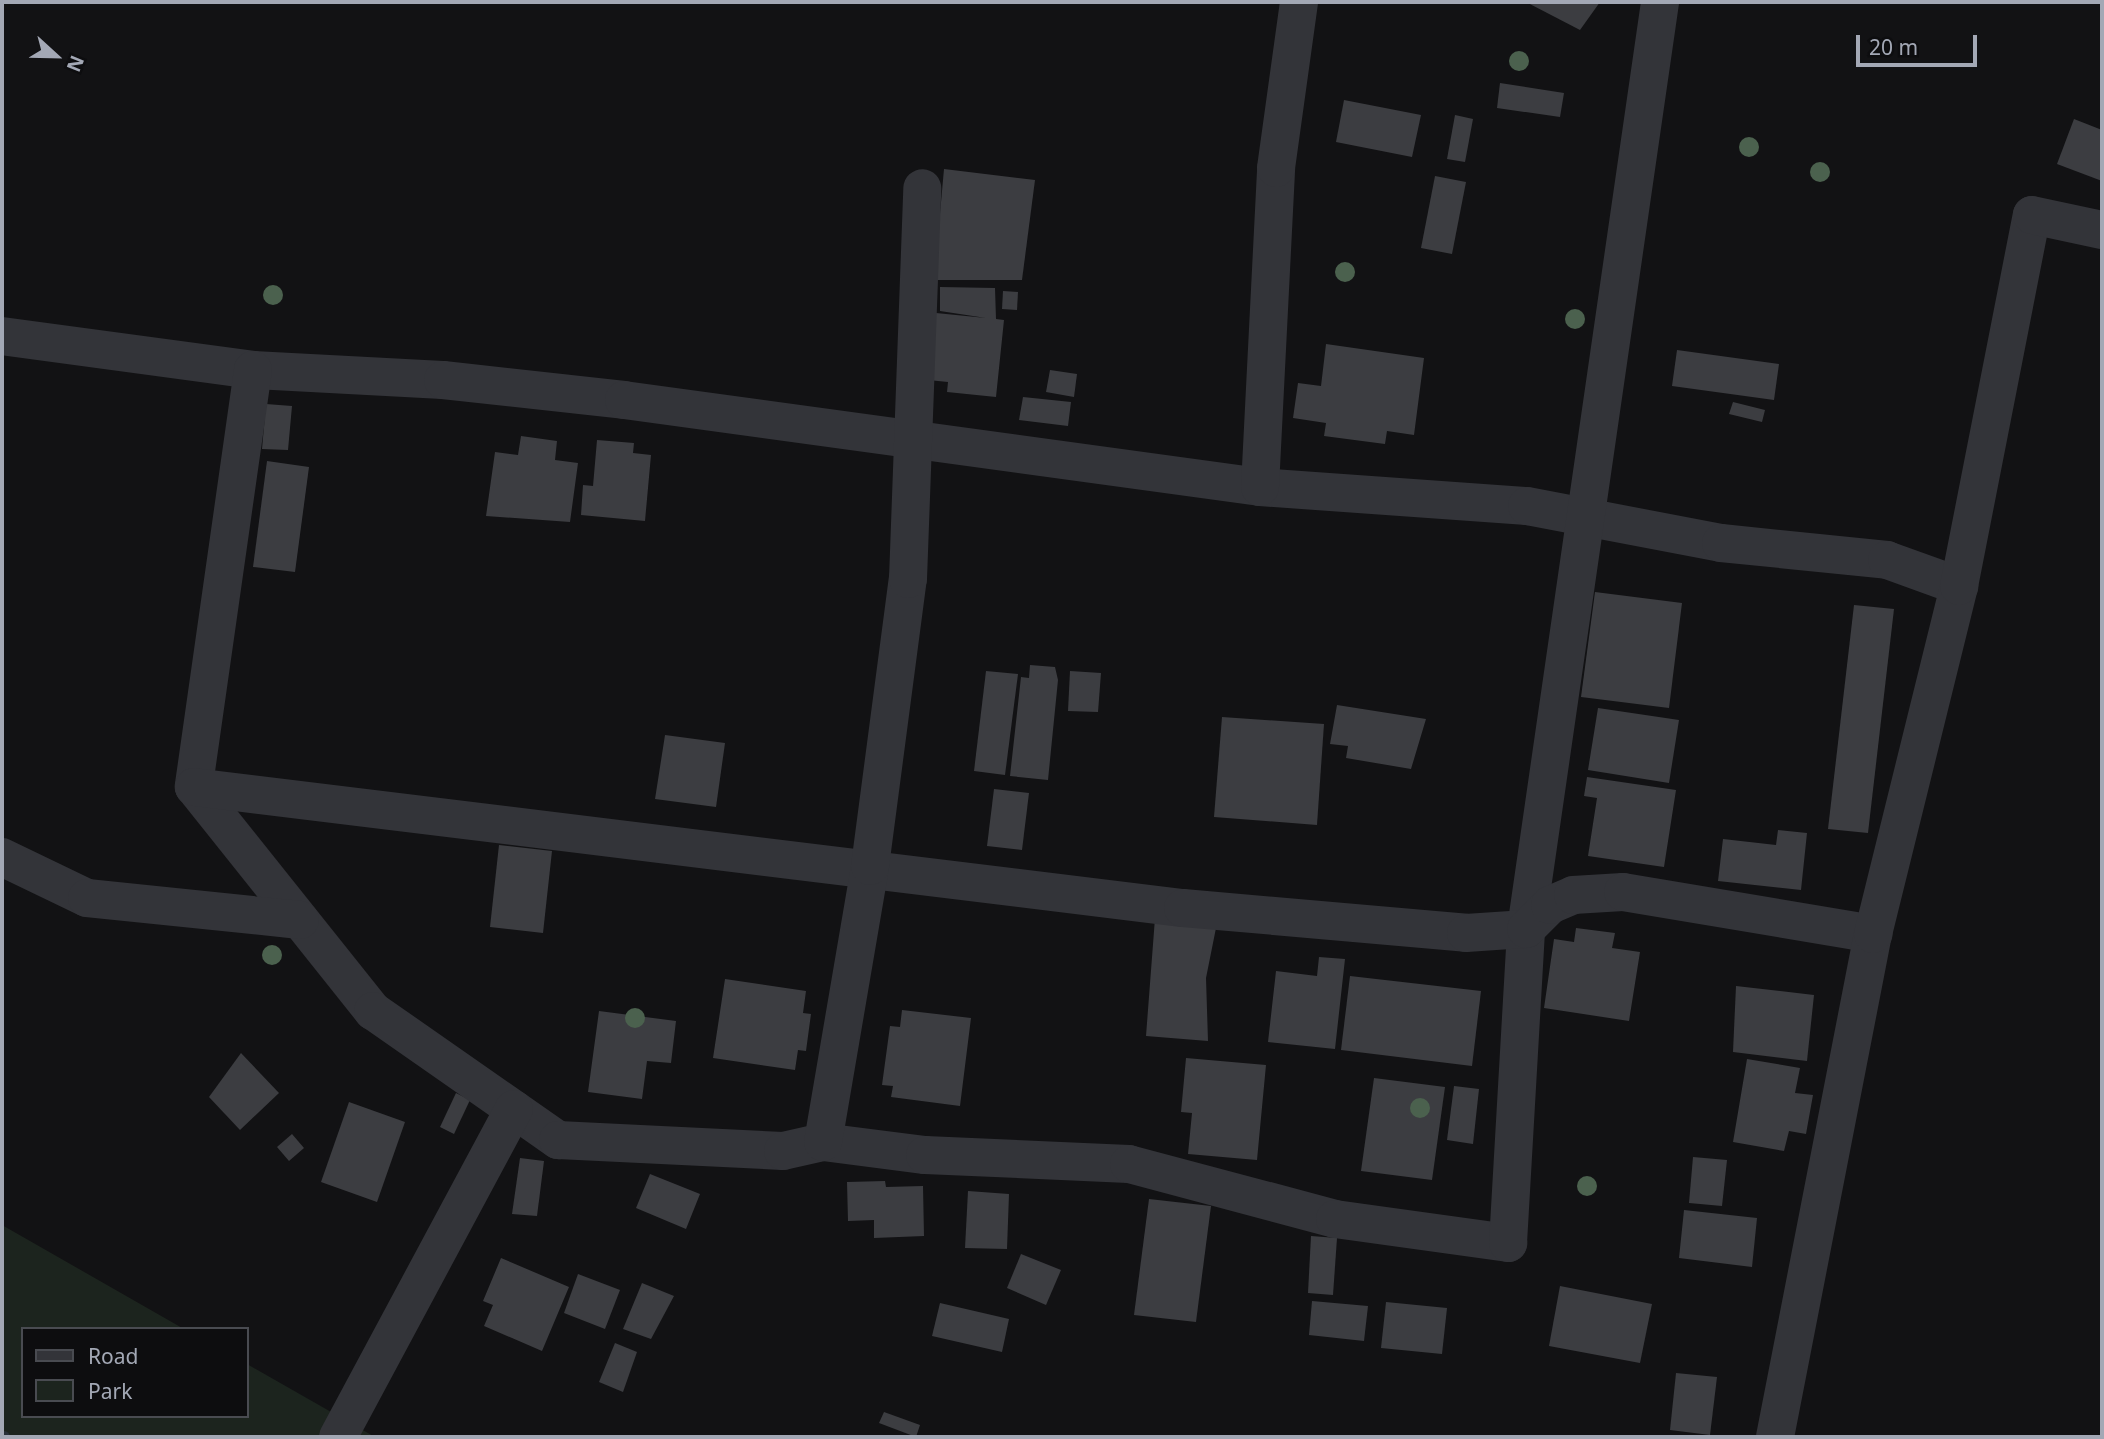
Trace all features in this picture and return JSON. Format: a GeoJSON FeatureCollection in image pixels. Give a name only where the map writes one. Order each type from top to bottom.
{"type":"FeatureCollection","features":[{"type":"Feature","properties":{"kind":"street"},"geometry":{"type":"LineString","coordinates":[[1259,487],[1276,168],[1299,2]]}},
{"type":"Feature","properties":{"kind":"street"},"geometry":{"type":"LineString","coordinates":[[253,370],[194,788],[373,1011],[558,1140],[783,1151],[823,1142],[938,1156],[1129,1164],[1335,1219],[1508,1243],[1526,929],[1582,517],[1660,2]]}},
{"type":"Feature","properties":{"kind":"street"},"geometry":{"type":"LineString","coordinates":[[823,1142],[870,866],[908,579],[916,444],[922,188]]}},
{"type":"Feature","properties":{"kind":"street"},"geometry":{"type":"LineString","coordinates":[[1775,1437],[1873,934],[1959,586],[2032,215],[2102,230]]}},
{"type":"Feature","properties":{"kind":"street"},"geometry":{"type":"LineString","coordinates":[[2,336],[253,370],[573,394],[916,444],[1259,487],[1527,506],[1721,542],[1887,560],[1959,586]]}},
{"type":"Feature","properties":{"kind":"street"},"geometry":{"type":"LineString","coordinates":[[194,788],[870,866],[1183,908],[1466,933],[1526,929],[1550,905],[1573,895],[1623,892],[1873,934]]}},
{"type":"Feature","properties":{"kind":"street"},"geometry":{"type":"LineString","coordinates":[[2,856],[87,898],[300,920]]}},
{"type":"Feature","properties":{"kind":"street"},"geometry":{"type":"LineString","coordinates":[[338,1437],[514,1109]]}},
{"type":"Feature","properties":{"kind":"green space"},"geometry":{"type":"Polygon","coordinates":[[[2,1225],[180,1327],[21,1327],[21,1418],[248,1418],[248,1365],[375,1437],[2,1437],[2,1225]]]}},
{"type":"Feature","properties":{"kind":"building"},"geometry":{"type":"Polygon","coordinates":[[[1526,2],[1600,2],[1580,30],[1526,2]]]}},
{"type":"Feature","properties":{"kind":"building"},"geometry":{"type":"Polygon","coordinates":[[[1500,83],[1564,93],[1560,117],[1497,108],[1500,83]]]}},
{"type":"Feature","properties":{"kind":"building"},"geometry":{"type":"Polygon","coordinates":[[[1344,100],[1421,115],[1412,157],[1336,142],[1344,100]]]}},
{"type":"Feature","properties":{"kind":"building"},"geometry":{"type":"Polygon","coordinates":[[[1455,115],[1473,119],[1465,162],[1447,159],[1455,115]]]}},
{"type":"Feature","properties":{"kind":"building"},"geometry":{"type":"Polygon","coordinates":[[[2074,119],[2102,130],[2102,181],[2057,164],[2074,119]]]}},
{"type":"Feature","properties":{"kind":"building"},"geometry":{"type":"Polygon","coordinates":[[[944,169],[1035,180],[1022,280],[934,280],[944,169]]]}},
{"type":"Feature","properties":{"kind":"building"},"geometry":{"type":"Polygon","coordinates":[[[1435,176],[1466,182],[1452,254],[1421,248],[1435,176]]]}},
{"type":"Feature","properties":{"kind":"building"},"geometry":{"type":"Polygon","coordinates":[[[940,287],[995,288],[996,319],[1004,320],[996,397],[947,392],[948,382],[928,380],[936,313],[986,318],[940,311],[940,287]]]}},
{"type":"Feature","properties":{"kind":"building"},"geometry":{"type":"Polygon","coordinates":[[[1003,291],[1018,292],[1017,310],[1002,309],[1003,291]]]}},
{"type":"Feature","properties":{"kind":"building"},"geometry":{"type":"Polygon","coordinates":[[[1326,344],[1424,358],[1414,435],[1387,431],[1385,444],[1324,436],[1326,423],[1293,418],[1298,383],[1321,386],[1326,344]]]}},
{"type":"Feature","properties":{"kind":"building"},"geometry":{"type":"Polygon","coordinates":[[[1677,350],[1779,364],[1774,400],[1672,386],[1677,350]]]}},
{"type":"Feature","properties":{"kind":"building"},"geometry":{"type":"Polygon","coordinates":[[[1050,370],[1077,374],[1074,397],[1046,392],[1050,370]]]}},
{"type":"Feature","properties":{"kind":"building"},"geometry":{"type":"Polygon","coordinates":[[[1023,397],[1071,402],[1068,426],[1019,420],[1023,397]]]}},
{"type":"Feature","properties":{"kind":"building"},"geometry":{"type":"Polygon","coordinates":[[[1733,402],[1765,410],[1762,422],[1729,414],[1733,402]]]}},
{"type":"Feature","properties":{"kind":"building"},"geometry":{"type":"Polygon","coordinates":[[[266,404],[292,406],[288,450],[262,449],[266,404]]]}},
{"type":"Feature","properties":{"kind":"building"},"geometry":{"type":"Polygon","coordinates":[[[521,436],[557,441],[555,460],[578,463],[570,522],[486,516],[495,452],[518,455],[521,436]]]}},
{"type":"Feature","properties":{"kind":"building"},"geometry":{"type":"Polygon","coordinates":[[[597,440],[634,443],[633,453],[651,455],[645,521],[581,515],[583,485],[593,486],[597,440]]]}},
{"type":"Feature","properties":{"kind":"building"},"geometry":{"type":"Polygon","coordinates":[[[267,461],[309,467],[295,572],[253,567],[267,461]]]}},
{"type":"Feature","properties":{"kind":"building"},"geometry":{"type":"Polygon","coordinates":[[[1595,592],[1682,603],[1669,708],[1581,697],[1595,592]]]}},
{"type":"Feature","properties":{"kind":"building"},"geometry":{"type":"Polygon","coordinates":[[[1854,605],[1894,609],[1868,833],[1828,829],[1854,605]]]}},
{"type":"Feature","properties":{"kind":"building"},"geometry":{"type":"Polygon","coordinates":[[[1030,665],[1055,667],[1058,680],[1048,780],[1010,776],[1021,677],[1029,678],[1030,665]]]}},
{"type":"Feature","properties":{"kind":"building"},"geometry":{"type":"Polygon","coordinates":[[[986,671],[1018,674],[1005,775],[974,771],[986,671]]]}},
{"type":"Feature","properties":{"kind":"building"},"geometry":{"type":"Polygon","coordinates":[[[1070,671],[1101,673],[1098,712],[1068,711],[1070,671]]]}},
{"type":"Feature","properties":{"kind":"building"},"geometry":{"type":"Polygon","coordinates":[[[1337,705],[1426,719],[1411,769],[1346,758],[1348,746],[1330,744],[1337,705]]]}},
{"type":"Feature","properties":{"kind":"building"},"geometry":{"type":"Polygon","coordinates":[[[1598,708],[1679,720],[1669,783],[1588,770],[1598,708]]]}},
{"type":"Feature","properties":{"kind":"building"},"geometry":{"type":"Polygon","coordinates":[[[1222,717],[1324,724],[1317,825],[1214,817],[1222,717]]]}},
{"type":"Feature","properties":{"kind":"building"},"geometry":{"type":"Polygon","coordinates":[[[665,735],[725,743],[716,807],[655,799],[665,735]]]}},
{"type":"Feature","properties":{"kind":"building"},"geometry":{"type":"Polygon","coordinates":[[[1587,777],[1676,790],[1664,867],[1588,856],[1597,798],[1584,796],[1587,777]]]}},
{"type":"Feature","properties":{"kind":"building"},"geometry":{"type":"Polygon","coordinates":[[[994,789],[1029,793],[1022,850],[987,846],[994,789]]]}},
{"type":"Feature","properties":{"kind":"building"},"geometry":{"type":"Polygon","coordinates":[[[1778,830],[1807,833],[1801,890],[1718,881],[1723,839],[1776,845],[1778,830]]]}},
{"type":"Feature","properties":{"kind":"building"},"geometry":{"type":"Polygon","coordinates":[[[499,845],[552,851],[543,933],[490,927],[499,845]]]}},
{"type":"Feature","properties":{"kind":"building"},"geometry":{"type":"Polygon","coordinates":[[[1155,918],[1217,923],[1206,978],[1208,1041],[1146,1036],[1155,918]]]}},
{"type":"Feature","properties":{"kind":"building"},"geometry":{"type":"Polygon","coordinates":[[[1576,928],[1615,933],[1612,948],[1640,952],[1629,1021],[1544,1008],[1554,939],[1574,942],[1576,928]]]}},
{"type":"Feature","properties":{"kind":"building"},"geometry":{"type":"Polygon","coordinates":[[[1319,957],[1345,959],[1335,1049],[1268,1042],[1276,971],[1317,976],[1319,957]]]}},
{"type":"Feature","properties":{"kind":"building"},"geometry":{"type":"Polygon","coordinates":[[[1350,976],[1481,991],[1472,1066],[1341,1050],[1350,976]]]}},
{"type":"Feature","properties":{"kind":"building"},"geometry":{"type":"Polygon","coordinates":[[[725,979],[806,991],[803,1013],[811,1014],[806,1051],[798,1050],[795,1070],[713,1058],[725,979]]]}},
{"type":"Feature","properties":{"kind":"building"},"geometry":{"type":"Polygon","coordinates":[[[1736,986],[1814,995],[1807,1061],[1733,1052],[1736,986]]]}},
{"type":"Feature","properties":{"kind":"building"},"geometry":{"type":"Polygon","coordinates":[[[902,1010],[971,1018],[960,1106],[891,1097],[893,1086],[882,1085],[890,1026],[900,1027],[902,1010]]]}},
{"type":"Feature","properties":{"kind":"building"},"geometry":{"type":"Polygon","coordinates":[[[599,1011],[676,1021],[671,1063],[647,1061],[642,1099],[588,1092],[599,1011]]]}},
{"type":"Feature","properties":{"kind":"building"},"geometry":{"type":"Polygon","coordinates":[[[241,1053],[279,1093],[240,1130],[209,1097],[241,1053]]]}},
{"type":"Feature","properties":{"kind":"building"},"geometry":{"type":"Polygon","coordinates":[[[1186,1058],[1266,1065],[1257,1160],[1188,1154],[1192,1113],[1181,1112],[1186,1058]]]}},
{"type":"Feature","properties":{"kind":"building"},"geometry":{"type":"Polygon","coordinates":[[[1747,1059],[1800,1068],[1795,1093],[1813,1095],[1806,1134],[1789,1131],[1784,1151],[1733,1142],[1747,1059]]]}},
{"type":"Feature","properties":{"kind":"building"},"geometry":{"type":"Polygon","coordinates":[[[1374,1078],[1445,1087],[1432,1180],[1361,1171],[1374,1078]]]}},
{"type":"Feature","properties":{"kind":"building"},"geometry":{"type":"Polygon","coordinates":[[[1454,1086],[1479,1089],[1473,1144],[1447,1140],[1454,1086]]]}},
{"type":"Feature","properties":{"kind":"building"},"geometry":{"type":"Polygon","coordinates":[[[456,1093],[470,1100],[454,1134],[440,1127],[456,1093]]]}},
{"type":"Feature","properties":{"kind":"building"},"geometry":{"type":"Polygon","coordinates":[[[349,1102],[405,1122],[377,1202],[321,1182],[349,1102]]]}},
{"type":"Feature","properties":{"kind":"building"},"geometry":{"type":"Polygon","coordinates":[[[292,1134],[304,1148],[289,1161],[277,1147],[292,1134]]]}},
{"type":"Feature","properties":{"kind":"building"},"geometry":{"type":"Polygon","coordinates":[[[1693,1157],[1727,1160],[1722,1206],[1689,1203],[1693,1157]]]}},
{"type":"Feature","properties":{"kind":"building"},"geometry":{"type":"Polygon","coordinates":[[[520,1158],[544,1161],[537,1216],[512,1214],[520,1158]]]}},
{"type":"Feature","properties":{"kind":"building"},"geometry":{"type":"Polygon","coordinates":[[[650,1174],[700,1194],[686,1229],[636,1208],[650,1174]]]}},
{"type":"Feature","properties":{"kind":"building"},"geometry":{"type":"Polygon","coordinates":[[[885,1181],[886,1187],[923,1186],[924,1236],[874,1238],[874,1220],[848,1221],[847,1182],[885,1181]]]}},
{"type":"Feature","properties":{"kind":"building"},"geometry":{"type":"Polygon","coordinates":[[[968,1191],[1009,1194],[1007,1249],[965,1248],[968,1191]]]}},
{"type":"Feature","properties":{"kind":"building"},"geometry":{"type":"Polygon","coordinates":[[[1149,1199],[1211,1206],[1196,1322],[1134,1315],[1149,1199]]]}},
{"type":"Feature","properties":{"kind":"building"},"geometry":{"type":"Polygon","coordinates":[[[1684,1210],[1757,1218],[1752,1267],[1679,1258],[1684,1210]]]}},
{"type":"Feature","properties":{"kind":"building"},"geometry":{"type":"Polygon","coordinates":[[[1311,1236],[1337,1238],[1333,1295],[1308,1293],[1311,1236]]]}},
{"type":"Feature","properties":{"kind":"building"},"geometry":{"type":"Polygon","coordinates":[[[1021,1254],[1061,1270],[1046,1305],[1007,1288],[1021,1254]]]}},
{"type":"Feature","properties":{"kind":"building"},"geometry":{"type":"Polygon","coordinates":[[[501,1258],[569,1287],[542,1351],[484,1326],[493,1305],[483,1301],[501,1258]]]}},
{"type":"Feature","properties":{"kind":"building"},"geometry":{"type":"Polygon","coordinates":[[[578,1274],[620,1290],[605,1329],[564,1313],[578,1274]]]}},
{"type":"Feature","properties":{"kind":"building"},"geometry":{"type":"Polygon","coordinates":[[[642,1283],[674,1296],[651,1339],[623,1329],[642,1283]]]}},
{"type":"Feature","properties":{"kind":"building"},"geometry":{"type":"Polygon","coordinates":[[[1560,1286],[1652,1304],[1640,1363],[1549,1346],[1560,1286]]]}},
{"type":"Feature","properties":{"kind":"building"},"geometry":{"type":"Polygon","coordinates":[[[1312,1301],[1368,1306],[1364,1341],[1309,1335],[1312,1301]]]}},
{"type":"Feature","properties":{"kind":"building"},"geometry":{"type":"Polygon","coordinates":[[[1386,1302],[1447,1308],[1442,1354],[1381,1348],[1386,1302]]]}},
{"type":"Feature","properties":{"kind":"building"},"geometry":{"type":"Polygon","coordinates":[[[940,1303],[1009,1319],[1002,1352],[932,1336],[940,1303]]]}},
{"type":"Feature","properties":{"kind":"building"},"geometry":{"type":"Polygon","coordinates":[[[615,1343],[637,1352],[623,1392],[599,1382],[615,1343]]]}},
{"type":"Feature","properties":{"kind":"building"},"geometry":{"type":"Polygon","coordinates":[[[1676,1373],[1717,1377],[1710,1435],[1670,1430],[1676,1373]]]}},
{"type":"Feature","properties":{"kind":"building"},"geometry":{"type":"Polygon","coordinates":[[[884,1412],[920,1425],[916,1437],[879,1423],[884,1412]]]}}]}
